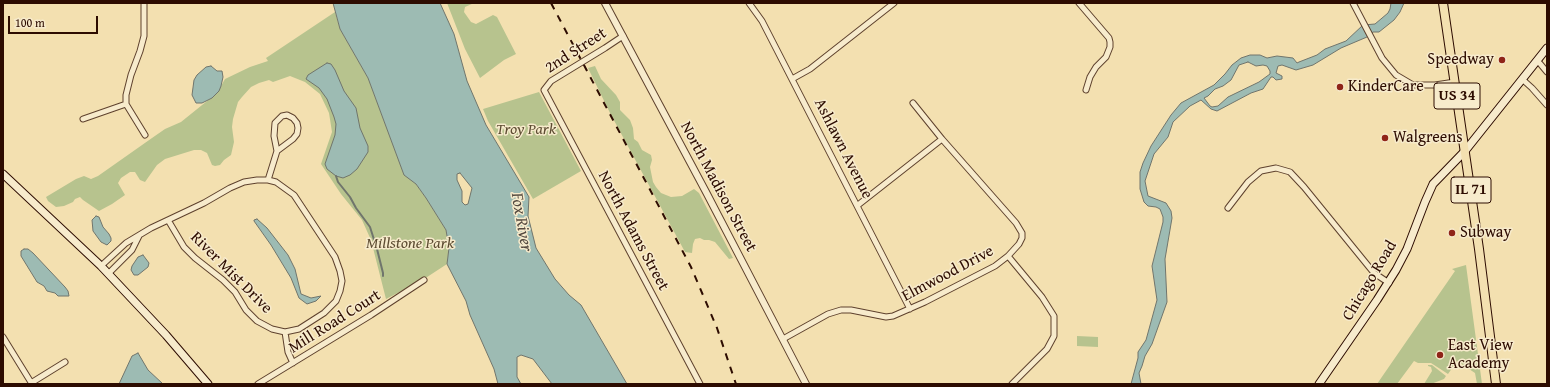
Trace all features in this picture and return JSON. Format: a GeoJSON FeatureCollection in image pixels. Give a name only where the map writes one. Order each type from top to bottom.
{"type":"FeatureCollection","features":[{"type":"Feature","properties":{"kind":"main road","name":"US 34"},"geometry":{"type":"LineString","coordinates":[[1443,3],[1464,151]]}},
{"type":"Feature","properties":{"kind":"main road","name":"Chicago Road"},"geometry":{"type":"LineString","coordinates":[[1319,384],[1389,283],[1407,248],[1433,184],[1464,151],[1547,48]]}},
{"type":"Feature","properties":{"kind":"main road","name":"IL 71"},"geometry":{"type":"LineString","coordinates":[[1464,151],[1479,249],[1496,384]]}},
{"type":"Feature","properties":{"kind":"main road"},"geometry":{"type":"LineString","coordinates":[[3,174],[101,266],[166,335],[208,384]]}},
{"type":"Feature","properties":{"kind":"street"},"geometry":{"type":"LineString","coordinates":[[144,3],[144,36],[128,85],[126,104],[145,135]]}},
{"type":"Feature","properties":{"kind":"street","name":"North Madison Street"},"geometry":{"type":"LineString","coordinates":[[605,3],[806,384]]}},
{"type":"Feature","properties":{"kind":"street","name":"Ashlawn Avenue"},"geometry":{"type":"LineString","coordinates":[[749,3],[762,21],[910,309]]}},
{"type":"Feature","properties":{"kind":"street"},"geometry":{"type":"LineString","coordinates":[[792,79],[810,69],[894,3]]}},
{"type":"Feature","properties":{"kind":"street"},"geometry":{"type":"LineString","coordinates":[[1079,3],[1109,38],[1110,47],[1106,57],[1092,72],[1086,90]]}},
{"type":"Feature","properties":{"kind":"street"},"geometry":{"type":"LineString","coordinates":[[1353,3],[1386,65],[1402,79],[1413,85],[1435,85],[1455,82]]}},
{"type":"Feature","properties":{"kind":"street","name":"2nd Street"},"geometry":{"type":"LineString","coordinates":[[544,90],[551,81],[623,36]]}},
{"type":"Feature","properties":{"kind":"street"},"geometry":{"type":"LineString","coordinates":[[1537,60],[1547,72]]}},
{"type":"Feature","properties":{"kind":"street"},"geometry":{"type":"LineString","coordinates":[[1522,79],[1547,105]]}},
{"type":"Feature","properties":{"kind":"street","name":"North Adams Street"},"geometry":{"type":"LineString","coordinates":[[544,90],[700,384]]}},
{"type":"Feature","properties":{"kind":"street","name":"Elmwood Drive"},"geometry":{"type":"LineString","coordinates":[[782,339],[828,314],[841,310],[852,310],[886,317],[893,316],[995,266],[1008,256],[1019,244],[1022,238],[1020,228],[942,139],[913,103]]}},
{"type":"Feature","properties":{"kind":"street"},"geometry":{"type":"LineString","coordinates":[[83,119],[126,104]]}},
{"type":"Feature","properties":{"kind":"street"},"geometry":{"type":"LineString","coordinates":[[277,151],[293,139],[297,134],[297,123],[293,118],[287,115],[282,116],[274,123],[274,136],[277,151],[268,180],[276,182],[286,189],[301,205],[335,257],[342,281],[336,301],[324,314],[299,329],[285,332],[288,352],[293,363]]}},
{"type":"Feature","properties":{"kind":"street"},"geometry":{"type":"LineString","coordinates":[[858,206],[942,139]]}},
{"type":"Feature","properties":{"kind":"street"},"geometry":{"type":"LineString","coordinates":[[1228,208],[1248,182],[1261,171],[1276,168],[1290,172],[1374,272],[1389,283]]}},
{"type":"Feature","properties":{"kind":"street","name":"River Mist Drive"},"geometry":{"type":"LineString","coordinates":[[101,266],[126,243],[230,188],[244,182],[268,180]]}},
{"type":"Feature","properties":{"kind":"street","name":"River Mist Drive"},"geometry":{"type":"LineString","coordinates":[[168,220],[184,247],[235,292],[246,310],[257,321],[272,329],[285,332]]}},
{"type":"Feature","properties":{"kind":"street"},"geometry":{"type":"LineString","coordinates":[[108,274],[132,250],[139,236]]}},
{"type":"Feature","properties":{"kind":"street"},"geometry":{"type":"LineString","coordinates":[[1008,256],[1042,297],[1054,316],[1054,336],[1047,349],[1012,384]]}},
{"type":"Feature","properties":{"kind":"street","name":"Mill Road Court"},"geometry":{"type":"LineString","coordinates":[[258,384],[371,316],[424,280]]}},
{"type":"Feature","properties":{"kind":"street"},"geometry":{"type":"LineString","coordinates":[[3,337],[32,383],[65,362]]}},
{"type":"Feature","properties":{"kind":"green space"},"geometry":{"type":"Polygon","coordinates":[[[447,3],[474,3],[465,7],[464,12],[471,22],[476,24],[493,15],[497,17],[516,54],[504,60],[480,78],[465,49],[447,3]]]}},
{"type":"Feature","properties":{"kind":"green space","name":"Millstone Park"},"geometry":{"type":"Polygon","coordinates":[[[335,12],[340,29],[368,78],[404,174],[416,184],[446,230],[449,248],[447,264],[421,281],[386,299],[371,240],[362,220],[341,194],[321,164],[332,132],[329,113],[320,94],[305,82],[290,76],[273,82],[269,80],[251,87],[238,102],[233,119],[232,127],[234,142],[231,155],[220,165],[212,165],[207,153],[201,150],[194,150],[165,159],[157,165],[145,182],[140,180],[135,172],[130,172],[121,178],[118,183],[125,195],[99,211],[80,197],[64,206],[56,207],[48,201],[46,197],[76,179],[84,176],[91,179],[98,176],[165,129],[181,122],[217,93],[225,79],[250,67],[268,61],[266,58],[335,12]]]}},
{"type":"Feature","properties":{"kind":"green space"},"geometry":{"type":"Polygon","coordinates":[[[595,66],[601,79],[616,95],[620,102],[620,110],[630,120],[633,128],[634,139],[638,142],[642,150],[651,155],[652,160],[650,167],[653,182],[656,187],[661,193],[671,197],[682,196],[694,189],[699,193],[733,258],[729,259],[715,242],[700,238],[695,239],[692,253],[685,252],[610,113],[588,68],[595,66]]]}},
{"type":"Feature","properties":{"kind":"green space","name":"Troy Park"},"geometry":{"type":"Polygon","coordinates":[[[539,92],[581,171],[533,199],[488,121],[483,109],[539,92]]]}},
{"type":"Feature","properties":{"kind":"green space","name":"East View Academy"},"geometry":{"type":"Polygon","coordinates":[[[1466,265],[1482,384],[1477,384],[1475,373],[1457,361],[1448,374],[1431,363],[1418,363],[1414,361],[1397,384],[1377,384],[1455,271],[1452,269],[1466,265]]]}},
{"type":"Feature","properties":{"kind":"green space"},"geometry":{"type":"Polygon","coordinates":[[[1077,336],[1098,337],[1098,347],[1077,346],[1077,336]]]}},
{"type":"Feature","properties":{"kind":"green space"},"geometry":{"type":"Polygon","coordinates":[[[1428,365],[1432,365],[1446,376],[1444,379],[1431,384],[1424,384],[1432,371],[1431,367],[1428,365]]]}},
{"type":"Feature","properties":{"kind":"water","name":"Fox River"},"geometry":{"type":"Polygon","coordinates":[[[333,3],[440,3],[454,34],[467,81],[486,125],[529,197],[528,216],[536,248],[555,279],[569,295],[581,305],[627,384],[552,384],[533,359],[521,355],[517,357],[517,377],[521,384],[498,384],[494,369],[470,315],[466,301],[447,264],[449,248],[446,230],[416,184],[404,175],[368,78],[340,29],[333,3]],[[460,173],[457,174],[457,180],[462,191],[462,202],[465,205],[468,204],[472,188],[460,173]]]}},
{"type":"Feature","properties":{"kind":"water"},"geometry":{"type":"Polygon","coordinates":[[[1391,3],[1404,3],[1394,20],[1379,32],[1373,32],[1367,37],[1341,48],[1313,65],[1296,70],[1282,65],[1278,66],[1276,73],[1282,76],[1282,79],[1276,80],[1271,77],[1263,89],[1251,93],[1217,111],[1211,109],[1201,100],[1190,106],[1173,122],[1168,137],[1154,154],[1145,181],[1148,196],[1166,203],[1171,211],[1172,218],[1165,259],[1167,302],[1152,344],[1145,356],[1139,373],[1141,384],[1131,384],[1138,358],[1138,352],[1146,340],[1157,300],[1152,266],[1163,222],[1160,209],[1148,206],[1144,202],[1140,189],[1140,172],[1151,146],[1171,115],[1181,103],[1214,85],[1232,65],[1241,58],[1250,55],[1260,55],[1267,58],[1277,56],[1293,58],[1297,63],[1317,55],[1325,49],[1346,41],[1363,25],[1375,24],[1388,13],[1391,3]],[[1248,62],[1239,65],[1231,80],[1223,86],[1215,89],[1204,98],[1210,106],[1218,106],[1228,97],[1259,82],[1270,74],[1267,66],[1256,66],[1248,62]]]}},
{"type":"Feature","properties":{"kind":"water"},"geometry":{"type":"Polygon","coordinates":[[[327,63],[331,64],[335,70],[344,91],[356,108],[360,128],[368,146],[368,152],[357,169],[350,175],[343,178],[336,176],[327,169],[325,164],[335,135],[336,124],[334,117],[327,99],[319,88],[306,79],[308,75],[327,63]]]}},
{"type":"Feature","properties":{"kind":"water"},"geometry":{"type":"Polygon","coordinates":[[[211,66],[217,71],[222,71],[223,77],[219,91],[212,98],[202,103],[196,103],[192,95],[194,80],[206,67],[211,66]]]}},
{"type":"Feature","properties":{"kind":"water"},"geometry":{"type":"Polygon","coordinates":[[[96,216],[99,217],[103,227],[111,238],[111,241],[107,245],[101,242],[93,231],[92,220],[96,216]]]}},
{"type":"Feature","properties":{"kind":"water"},"geometry":{"type":"Polygon","coordinates":[[[257,219],[267,228],[288,255],[295,269],[301,294],[311,298],[321,296],[316,301],[307,304],[299,298],[291,278],[254,221],[257,219]]]}},
{"type":"Feature","properties":{"kind":"water"},"geometry":{"type":"Polygon","coordinates":[[[28,249],[33,253],[65,287],[69,296],[58,296],[55,293],[47,291],[44,286],[37,282],[21,256],[21,251],[28,249]]]}},
{"type":"Feature","properties":{"kind":"water"},"geometry":{"type":"Polygon","coordinates":[[[143,255],[149,263],[148,267],[138,275],[134,275],[131,270],[132,266],[138,257],[143,255]]]}},
{"type":"Feature","properties":{"kind":"water"},"geometry":{"type":"Polygon","coordinates":[[[138,353],[148,370],[163,384],[119,384],[132,356],[138,353]]]}},
{"type":"Feature","properties":{"kind":"waterway"},"geometry":{"type":"LineString","coordinates":[[336,176],[338,182],[370,227],[383,276]]}},
{"type":"Feature","properties":{"kind":"railway"},"geometry":{"type":"LineString","coordinates":[[551,3],[691,267],[717,328],[736,384]]}},
{"type":"Feature","properties":{"kind":"place","name":"Speedway"},"geometry":{"type":"Point","coordinates":[1502,60]}},
{"type":"Feature","properties":{"kind":"place","name":"KinderCare"},"geometry":{"type":"Point","coordinates":[1340,87]}},
{"type":"Feature","properties":{"kind":"place","name":"Walgreens"},"geometry":{"type":"Point","coordinates":[1385,138]}},
{"type":"Feature","properties":{"kind":"place","name":"Subway"},"geometry":{"type":"Point","coordinates":[1452,233]}},
{"type":"Feature","properties":{"kind":"place","name":"East View Academy"},"geometry":{"type":"Point","coordinates":[1440,355]}}]}
